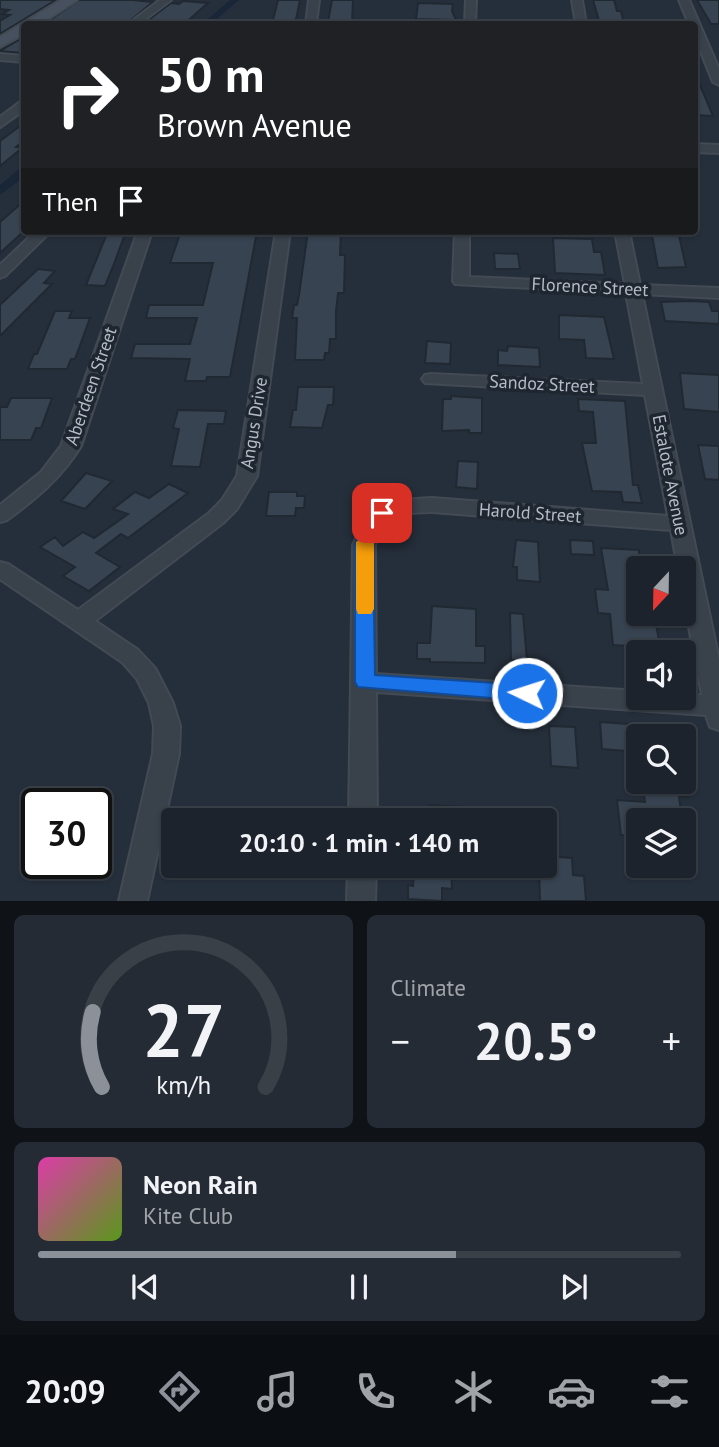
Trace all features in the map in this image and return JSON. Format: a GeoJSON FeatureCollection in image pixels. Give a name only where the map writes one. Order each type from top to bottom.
{"type":"FeatureCollection","features":[{"type":"Feature","properties":{"kind":"street"},"geometry":{"type":"LineString","coordinates":[[36,21],[70,0]]}},
{"type":"Feature","properties":{"kind":"street"},"geometry":{"type":"LineString","coordinates":[[137,21],[166,0]]}},
{"type":"Feature","properties":{"kind":"street"},"geometry":{"type":"LineString","coordinates":[[311,21],[314,0]]}},
{"type":"Feature","properties":{"kind":"street"},"geometry":{"type":"LineString","coordinates":[[470,21],[471,0]]}},
{"type":"Feature","properties":{"kind":"street"},"geometry":{"type":"LineString","coordinates":[[577,0],[580,21]]}},
{"type":"Feature","properties":{"kind":"street"},"geometry":{"type":"LineString","coordinates":[[684,0],[693,21]]}},
{"type":"Feature","properties":{"kind":"street"},"geometry":{"type":"LineString","coordinates":[[0,44],[21,30]]}},
{"type":"Feature","properties":{"kind":"street"},"geometry":{"type":"LineString","coordinates":[[701,53],[719,82]]}},
{"type":"Feature","properties":{"kind":"street"},"geometry":{"type":"LineString","coordinates":[[0,57],[21,60]]}},
{"type":"Feature","properties":{"kind":"street"},"geometry":{"type":"LineString","coordinates":[[0,123],[21,107]]}},
{"type":"Feature","properties":{"kind":"street"},"geometry":{"type":"LineString","coordinates":[[698,148],[719,149]]}},
{"type":"Feature","properties":{"kind":"street"},"geometry":{"type":"LineString","coordinates":[[0,273],[40,235]]}},
{"type":"Feature","properties":{"kind":"street","name":"Aberdeen Street"},"geometry":{"type":"LineString","coordinates":[[0,515],[37,489],[62,462],[71,446],[144,235]]}},
{"type":"Feature","properties":{"kind":"street","name":"Angus Drive"},"geometry":{"type":"LineString","coordinates":[[79,621],[216,518],[247,476],[282,235]]}},
{"type":"Feature","properties":{"kind":"street","name":"Florence Street"},"geometry":{"type":"LineString","coordinates":[[462,235],[461,281],[719,293]]}},
{"type":"Feature","properties":{"kind":"street","name":"Estalote Avenue"},"geometry":{"type":"LineString","coordinates":[[623,235],[718,713]]}},
{"type":"Feature","properties":{"kind":"street","name":"Sandoz Street"},"geometry":{"type":"LineString","coordinates":[[431,379],[654,390]]}},
{"type":"Feature","properties":{"kind":"street","name":"Harold Street"},"geometry":{"type":"LineString","coordinates":[[365,682],[364,545],[373,520],[382,513],[401,506],[432,505],[680,524]]}},
{"type":"Feature","properties":{"kind":"street"},"geometry":{"type":"LineString","coordinates":[[0,569],[130,656],[148,674],[161,703],[167,726],[166,754],[133,901]]}},
{"type":"Feature","properties":{"kind":"street"},"geometry":{"type":"LineString","coordinates":[[363,808],[365,682],[718,713]]}},
{"type":"Feature","properties":{"kind":"street"},"geometry":{"type":"LineString","coordinates":[[361,901],[362,878]]}},
{"type":"Feature","properties":{"kind":"building"},"geometry":{"type":"Polygon","coordinates":[[[0,0],[56,0],[0,34],[0,21],[10,15],[2,14],[9,10],[0,9],[0,0]]]}},
{"type":"Feature","properties":{"kind":"building"},"geometry":{"type":"Polygon","coordinates":[[[79,0],[153,2],[130,21],[48,21],[79,0]]]}},
{"type":"Feature","properties":{"kind":"building"},"geometry":{"type":"Polygon","coordinates":[[[278,0],[300,0],[296,21],[273,21],[278,0]]]}},
{"type":"Feature","properties":{"kind":"building"},"geometry":{"type":"Polygon","coordinates":[[[332,0],[353,0],[352,21],[328,21],[332,0]]]}},
{"type":"Feature","properties":{"kind":"building"},"geometry":{"type":"Polygon","coordinates":[[[593,0],[614,0],[623,21],[599,21],[593,0]]]}},
{"type":"Feature","properties":{"kind":"building"},"geometry":{"type":"Polygon","coordinates":[[[697,0],[719,0],[719,24],[711,24],[697,0]]]}},
{"type":"Feature","properties":{"kind":"building"},"geometry":{"type":"Polygon","coordinates":[[[183,1],[208,3],[187,21],[147,21],[171,3],[179,4],[183,1]]]}},
{"type":"Feature","properties":{"kind":"building"},"geometry":{"type":"Polygon","coordinates":[[[418,3],[453,4],[452,11],[456,20],[416,19],[418,3]]]}},
{"type":"Feature","properties":{"kind":"building"},"geometry":{"type":"Polygon","coordinates":[[[21,39],[21,53],[0,51],[21,39]]]}},
{"type":"Feature","properties":{"kind":"building"},"geometry":{"type":"Polygon","coordinates":[[[698,80],[713,116],[698,115],[698,80]]]}},
{"type":"Feature","properties":{"kind":"building"},"geometry":{"type":"Polygon","coordinates":[[[21,125],[21,143],[16,147],[21,149],[0,166],[0,141],[21,125]]]}},
{"type":"Feature","properties":{"kind":"building"},"geometry":{"type":"Polygon","coordinates":[[[21,204],[21,234],[0,253],[0,222],[21,204]]]}},
{"type":"Feature","properties":{"kind":"building"},"geometry":{"type":"Polygon","coordinates":[[[106,235],[125,235],[105,286],[86,285],[106,235]]]}},
{"type":"Feature","properties":{"kind":"building"},"geometry":{"type":"Polygon","coordinates":[[[180,235],[256,235],[230,377],[185,381],[190,359],[131,358],[135,344],[190,344],[197,318],[146,318],[149,305],[203,305],[213,263],[170,263],[180,235]]]}},
{"type":"Feature","properties":{"kind":"building"},"geometry":{"type":"Polygon","coordinates":[[[307,235],[341,235],[340,255],[345,255],[344,293],[338,293],[336,339],[330,339],[329,353],[325,353],[324,360],[295,360],[297,318],[292,318],[299,295],[307,235]]]}},
{"type":"Feature","properties":{"kind":"building"},"geometry":{"type":"Polygon","coordinates":[[[652,235],[679,235],[686,267],[658,268],[652,235]]]}},
{"type":"Feature","properties":{"kind":"building"},"geometry":{"type":"Polygon","coordinates":[[[553,238],[592,239],[594,252],[601,252],[605,275],[555,273],[553,238]]]}},
{"type":"Feature","properties":{"kind":"building"},"geometry":{"type":"Polygon","coordinates":[[[494,253],[518,254],[520,269],[495,269],[494,253]]]}},
{"type":"Feature","properties":{"kind":"building"},"geometry":{"type":"Polygon","coordinates":[[[38,269],[55,271],[44,283],[52,284],[0,336],[0,305],[38,269]]]}},
{"type":"Feature","properties":{"kind":"building"},"geometry":{"type":"Polygon","coordinates":[[[661,302],[709,302],[712,311],[719,311],[719,324],[665,321],[661,302]]]}},
{"type":"Feature","properties":{"kind":"building"},"geometry":{"type":"Polygon","coordinates":[[[55,311],[72,311],[69,318],[90,318],[75,359],[71,359],[67,369],[28,369],[34,354],[37,354],[55,311]]]}},
{"type":"Feature","properties":{"kind":"building"},"geometry":{"type":"Polygon","coordinates":[[[559,315],[604,317],[614,359],[586,358],[584,340],[559,339],[559,315]]]}},
{"type":"Feature","properties":{"kind":"building"},"geometry":{"type":"Polygon","coordinates":[[[427,341],[451,343],[450,364],[425,363],[427,341]]]}},
{"type":"Feature","properties":{"kind":"building"},"geometry":{"type":"Polygon","coordinates":[[[508,346],[539,348],[540,367],[498,365],[498,350],[507,351],[508,346]]]}},
{"type":"Feature","properties":{"kind":"building"},"geometry":{"type":"Polygon","coordinates":[[[680,373],[719,375],[719,412],[684,409],[680,373]]]}},
{"type":"Feature","properties":{"kind":"building"},"geometry":{"type":"Polygon","coordinates":[[[298,387],[334,387],[333,405],[328,405],[322,428],[290,427],[293,410],[296,410],[298,387]]]}},
{"type":"Feature","properties":{"kind":"building"},"geometry":{"type":"Polygon","coordinates":[[[451,396],[482,398],[482,433],[469,433],[469,430],[442,431],[443,399],[451,399],[451,396]]]}},
{"type":"Feature","properties":{"kind":"building"},"geometry":{"type":"Polygon","coordinates":[[[11,398],[52,398],[41,428],[36,428],[31,440],[0,440],[0,407],[7,407],[11,398]]]}},
{"type":"Feature","properties":{"kind":"building"},"geometry":{"type":"Polygon","coordinates":[[[578,399],[625,401],[633,485],[638,485],[642,503],[623,502],[621,492],[592,491],[582,443],[596,443],[593,412],[579,411],[578,399]]]}},
{"type":"Feature","properties":{"kind":"building"},"geometry":{"type":"Polygon","coordinates":[[[178,410],[226,411],[224,424],[208,424],[200,467],[171,466],[179,429],[173,428],[178,410]]]}},
{"type":"Feature","properties":{"kind":"building"},"geometry":{"type":"Polygon","coordinates":[[[698,445],[719,446],[719,480],[705,479],[698,445]]]}},
{"type":"Feature","properties":{"kind":"building"},"geometry":{"type":"Polygon","coordinates":[[[458,461],[478,462],[477,489],[456,487],[458,461]]]}},
{"type":"Feature","properties":{"kind":"building"},"geometry":{"type":"Polygon","coordinates":[[[86,473],[112,481],[85,509],[61,501],[86,473]]]}},
{"type":"Feature","properties":{"kind":"building"},"geometry":{"type":"Polygon","coordinates":[[[169,484],[188,493],[128,538],[121,534],[96,553],[120,567],[89,591],[63,576],[75,567],[40,547],[55,537],[63,546],[83,532],[94,538],[128,514],[113,509],[135,492],[149,498],[169,484]]]}},
{"type":"Feature","properties":{"kind":"building"},"geometry":{"type":"Polygon","coordinates":[[[269,492],[297,492],[297,496],[305,496],[304,508],[296,508],[295,516],[266,516],[269,492]]]}},
{"type":"Feature","properties":{"kind":"building"},"geometry":{"type":"Polygon","coordinates":[[[516,540],[538,542],[540,582],[517,580],[517,567],[513,567],[516,540]]]}},
{"type":"Feature","properties":{"kind":"building"},"geometry":{"type":"Polygon","coordinates":[[[570,540],[593,541],[594,555],[571,554],[570,540]]]}},
{"type":"Feature","properties":{"kind":"building"},"geometry":{"type":"Polygon","coordinates":[[[601,548],[639,550],[639,556],[626,556],[626,626],[656,626],[659,640],[626,640],[626,646],[613,645],[610,614],[598,613],[595,589],[608,590],[601,548]]]}},
{"type":"Feature","properties":{"kind":"building"},"geometry":{"type":"Polygon","coordinates":[[[432,606],[476,609],[476,646],[485,646],[485,663],[430,662],[430,659],[417,659],[417,643],[430,643],[432,606]]]}},
{"type":"Feature","properties":{"kind":"building"},"geometry":{"type":"Polygon","coordinates":[[[510,613],[523,614],[527,661],[511,660],[510,613]]]}},
{"type":"Feature","properties":{"kind":"building"},"geometry":{"type":"Polygon","coordinates":[[[600,722],[628,724],[626,751],[602,749],[600,722]]]}},
{"type":"Feature","properties":{"kind":"building"},"geometry":{"type":"Polygon","coordinates":[[[549,726],[575,727],[578,768],[551,766],[549,726]]]}},
{"type":"Feature","properties":{"kind":"building"},"geometry":{"type":"Polygon","coordinates":[[[644,794],[689,794],[689,797],[679,796],[680,808],[626,808],[626,835],[621,835],[617,800],[645,802],[644,794]]]}},
{"type":"Feature","properties":{"kind":"building"},"geometry":{"type":"Polygon","coordinates":[[[429,805],[482,808],[429,808],[429,805]]]}},
{"type":"Feature","properties":{"kind":"building"},"geometry":{"type":"Polygon","coordinates":[[[557,857],[572,858],[573,875],[584,876],[586,901],[540,901],[539,878],[557,878],[557,857]]]}},
{"type":"Feature","properties":{"kind":"building"},"geometry":{"type":"Polygon","coordinates":[[[414,878],[452,878],[452,889],[442,888],[442,901],[408,899],[408,885],[413,886],[414,878]]]}},
{"type":"Feature","properties":{"kind":"waterway"},"geometry":{"type":"LineString","coordinates":[[210,21],[235,0]]}},
{"type":"Feature","properties":{"kind":"waterway"},"geometry":{"type":"LineString","coordinates":[[0,191],[21,174]]}},
{"type":"Feature","properties":{"kind":"slow traffic"},"geometry":{"type":"LineString","coordinates":[[365,542],[365,609]]}},
{"type":"Feature","properties":{"kind":"route"},"geometry":{"type":"LineString","coordinates":[[382,513],[373,520],[364,545],[365,682],[527,693]]}}]}
